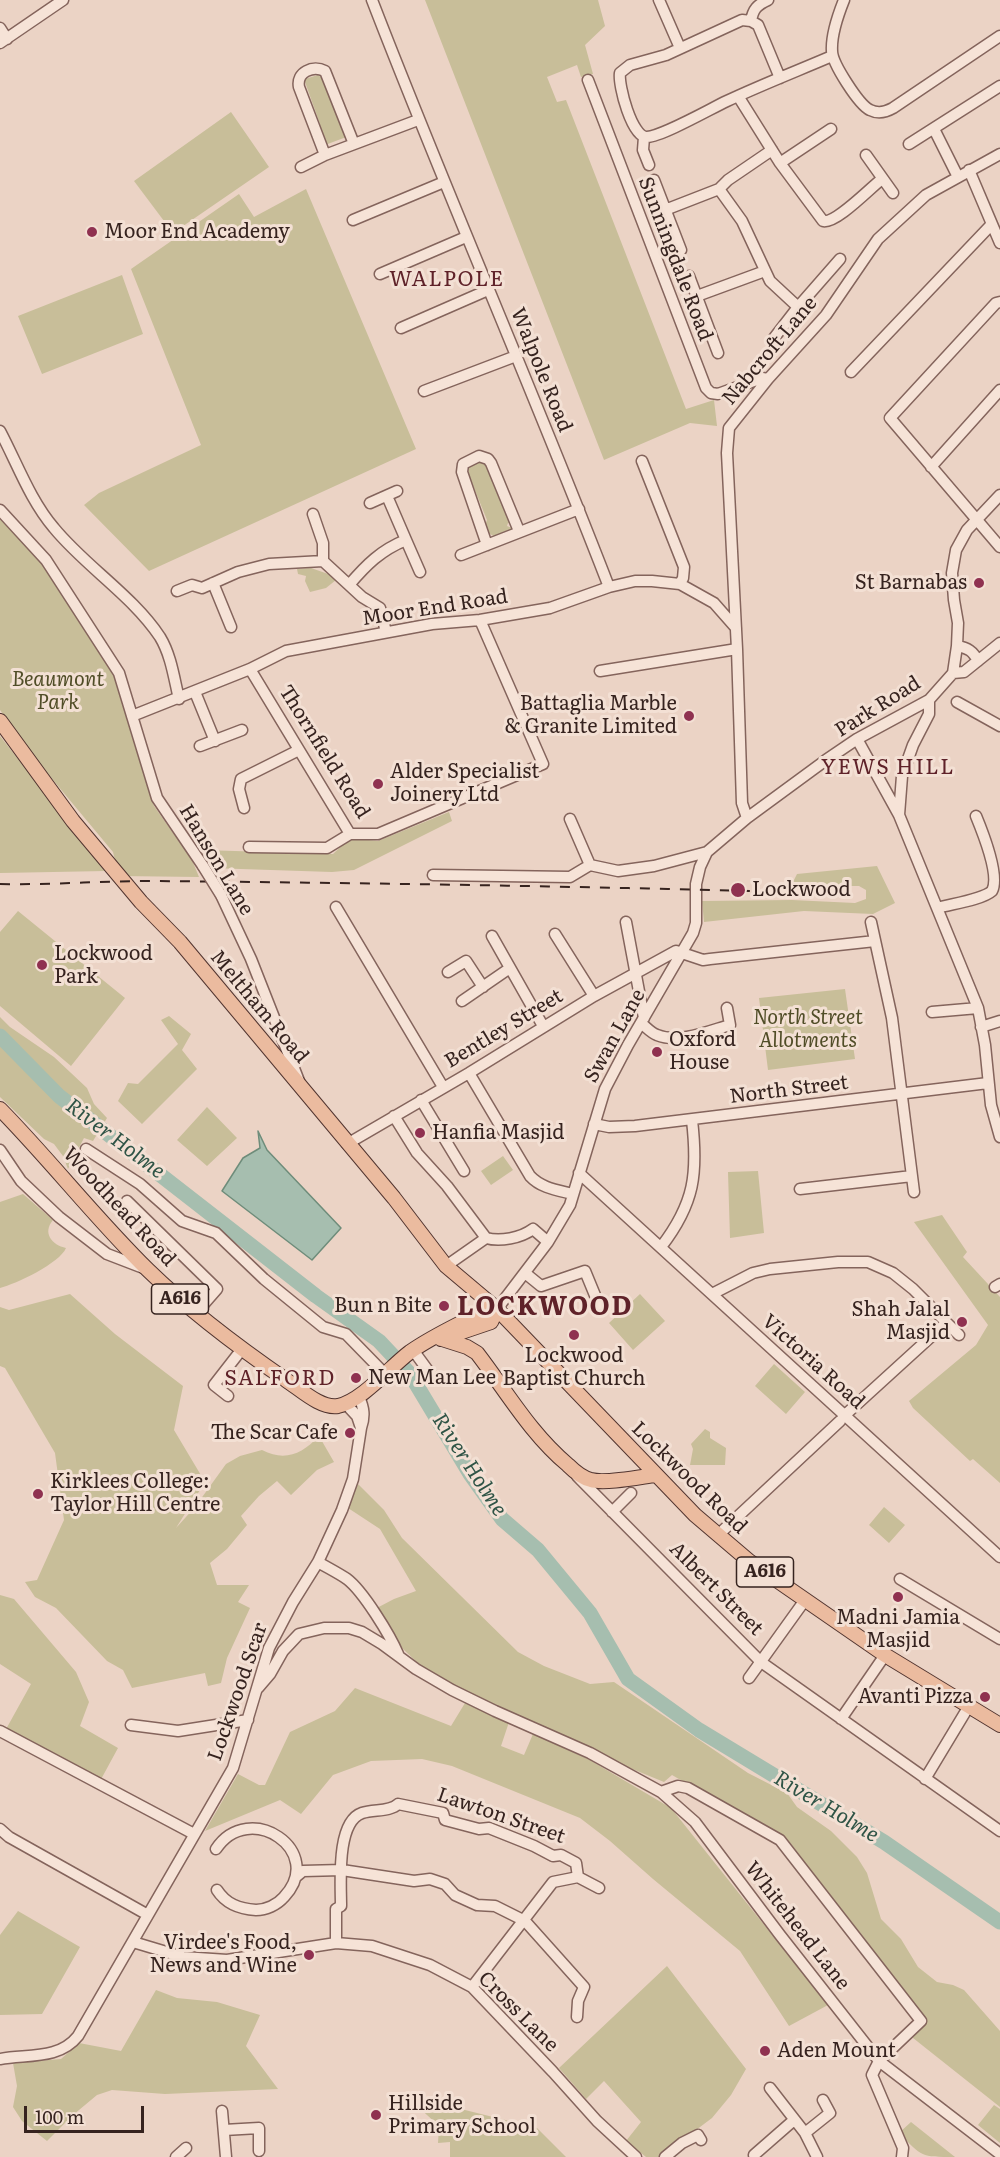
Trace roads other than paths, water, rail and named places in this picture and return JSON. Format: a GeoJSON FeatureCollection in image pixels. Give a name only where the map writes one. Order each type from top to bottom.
{"type":"FeatureCollection","features":[{"type":"Feature","properties":{"kind":"main road","name":"Meltham Road"},"geometry":{"type":"LineString","coordinates":[[0,721],[73,821],[141,902],[180,942],[394,1198],[447,1266],[496,1309]]}},
{"type":"Feature","properties":{"kind":"main road","name":"Woodhead Road"},"geometry":{"type":"LineString","coordinates":[[0,1109],[149,1270],[196,1313],[242,1349],[319,1402],[336,1406],[345,1403]]}},
{"type":"Feature","properties":{"kind":"main road"},"geometry":{"type":"LineString","coordinates":[[345,1403],[358,1396],[412,1351],[486,1310],[496,1309]]}},
{"type":"Feature","properties":{"kind":"main road","name":"Lockwood Road"},"geometry":{"type":"LineString","coordinates":[[496,1309],[695,1515],[749,1561],[885,1655],[1000,1725]]}},
{"type":"Feature","properties":{"kind":"main road","name":"Albert Street"},"geometry":{"type":"LineString","coordinates":[[436,1339],[467,1347],[477,1353],[531,1429],[573,1470]]}},
{"type":"Feature","properties":{"kind":"main road"},"geometry":{"type":"LineString","coordinates":[[573,1470],[591,1481],[656,1475]]}},
{"type":"Feature","properties":{"kind":"street"},"geometry":{"type":"LineString","coordinates":[[0,28],[3,41],[63,0]]}},
{"type":"Feature","properties":{"kind":"street","name":"Walpole Road"},"geometry":{"type":"LineString","coordinates":[[372,0],[418,120],[609,587]]}},
{"type":"Feature","properties":{"kind":"street"},"geometry":{"type":"LineString","coordinates":[[659,0],[680,48]]}},
{"type":"Feature","properties":{"kind":"street"},"geometry":{"type":"LineString","coordinates":[[751,21],[752,12],[759,4],[768,0]]}},
{"type":"Feature","properties":{"kind":"street"},"geometry":{"type":"LineString","coordinates":[[844,0],[832,56],[863,105],[872,111],[885,112],[893,108],[1000,36]]}},
{"type":"Feature","properties":{"kind":"street"},"geometry":{"type":"LineString","coordinates":[[649,165],[643,150],[644,137],[628,114],[619,80],[620,73],[630,64],[652,60],[742,20],[758,25],[780,78]]}},
{"type":"Feature","properties":{"kind":"street"},"geometry":{"type":"LineString","coordinates":[[644,137],[661,133],[738,96],[832,56]]}},
{"type":"Feature","properties":{"kind":"street"},"geometry":{"type":"LineString","coordinates":[[325,155],[299,87],[300,75],[304,72],[317,68],[326,71],[354,144]]}},
{"type":"Feature","properties":{"kind":"street","name":"Sunningdale Road"},"geometry":{"type":"LineString","coordinates":[[588,80],[706,388],[711,393],[718,394],[762,378],[768,379]]}},
{"type":"Feature","properties":{"kind":"street"},"geometry":{"type":"LineString","coordinates":[[909,144],[1000,86]]}},
{"type":"Feature","properties":{"kind":"street"},"geometry":{"type":"LineString","coordinates":[[738,96],[780,163],[823,221],[827,222],[844,213],[882,178]]}},
{"type":"Feature","properties":{"kind":"street"},"geometry":{"type":"LineString","coordinates":[[301,167],[325,155],[418,120]]}},
{"type":"Feature","properties":{"kind":"street"},"geometry":{"type":"LineString","coordinates":[[780,163],[831,129]]}},
{"type":"Feature","properties":{"kind":"street"},"geometry":{"type":"LineString","coordinates":[[934,129],[958,177]]}},
{"type":"Feature","properties":{"kind":"street"},"geometry":{"type":"LineString","coordinates":[[665,210],[719,189],[728,180],[772,150]]}},
{"type":"Feature","properties":{"kind":"street","name":"Nabcroft Lane"},"geometry":{"type":"LineString","coordinates":[[747,818],[742,803],[727,453],[729,428],[768,379],[826,315],[879,239],[926,195],[1000,154]]}},
{"type":"Feature","properties":{"kind":"street"},"geometry":{"type":"LineString","coordinates":[[866,156],[893,193]]}},
{"type":"Feature","properties":{"kind":"street"},"geometry":{"type":"LineString","coordinates":[[969,171],[1000,243]]}},
{"type":"Feature","properties":{"kind":"street"},"geometry":{"type":"LineString","coordinates":[[654,180],[681,250]]}},
{"type":"Feature","properties":{"kind":"street"},"geometry":{"type":"LineString","coordinates":[[352,220],[444,182]]}},
{"type":"Feature","properties":{"kind":"street"},"geometry":{"type":"LineString","coordinates":[[719,189],[742,221],[765,271],[781,293],[798,306]]}},
{"type":"Feature","properties":{"kind":"street"},"geometry":{"type":"LineString","coordinates":[[851,372],[991,225]]}},
{"type":"Feature","properties":{"kind":"street"},"geometry":{"type":"LineString","coordinates":[[380,274],[466,237]]}},
{"type":"Feature","properties":{"kind":"street"},"geometry":{"type":"LineString","coordinates":[[774,338],[798,306],[840,259]]}},
{"type":"Feature","properties":{"kind":"street"},"geometry":{"type":"LineString","coordinates":[[697,296],[765,271]]}},
{"type":"Feature","properties":{"kind":"street"},"geometry":{"type":"LineString","coordinates":[[689,276],[718,353]]}},
{"type":"Feature","properties":{"kind":"street"},"geometry":{"type":"LineString","coordinates":[[402,328],[488,290]]}},
{"type":"Feature","properties":{"kind":"street"},"geometry":{"type":"LineString","coordinates":[[1000,302],[996,303],[890,418],[1000,547]]}},
{"type":"Feature","properties":{"kind":"street"},"geometry":{"type":"LineString","coordinates":[[424,390],[516,356]]}},
{"type":"Feature","properties":{"kind":"street"},"geometry":{"type":"LineString","coordinates":[[931,467],[1000,390]]}},
{"type":"Feature","properties":{"kind":"street"},"geometry":{"type":"LineString","coordinates":[[0,431],[44,516],[160,638],[173,670],[179,699]]}},
{"type":"Feature","properties":{"kind":"street"},"geometry":{"type":"LineString","coordinates":[[488,545],[462,472],[464,464],[479,456],[488,459],[491,463],[519,531]]}},
{"type":"Feature","properties":{"kind":"street"},"geometry":{"type":"LineString","coordinates":[[642,461],[684,567],[680,584]]}},
{"type":"Feature","properties":{"kind":"street"},"geometry":{"type":"LineString","coordinates":[[370,503],[392,494],[406,540],[420,572]]}},
{"type":"Feature","properties":{"kind":"street"},"geometry":{"type":"LineString","coordinates":[[1000,495],[967,530],[956,549],[952,573],[958,623],[953,673],[964,672],[1000,643]]}},
{"type":"Feature","properties":{"kind":"street"},"geometry":{"type":"LineString","coordinates":[[461,555],[579,509]]}},
{"type":"Feature","properties":{"kind":"street","name":"Hanson Lane"},"geometry":{"type":"LineString","coordinates":[[0,510],[46,560],[119,673],[157,798],[221,895],[273,1011],[300,1087]]}},
{"type":"Feature","properties":{"kind":"street"},"geometry":{"type":"LineString","coordinates":[[313,514],[323,543],[323,561]]}},
{"type":"Feature","properties":{"kind":"street"},"geometry":{"type":"LineString","coordinates":[[349,585],[370,561],[388,547],[406,540]]}},
{"type":"Feature","properties":{"kind":"street"},"geometry":{"type":"LineString","coordinates":[[177,591],[192,585],[202,588],[238,572],[269,564],[323,561],[349,585],[380,608],[386,632]]}},
{"type":"Feature","properties":{"kind":"street","name":"Moor End Road"},"geometry":{"type":"LineString","coordinates":[[132,716],[179,699],[286,651],[432,624],[480,620],[550,608],[609,587],[635,581],[680,584],[714,603],[736,628]]}},
{"type":"Feature","properties":{"kind":"street"},"geometry":{"type":"LineString","coordinates":[[213,583],[231,627]]}},
{"type":"Feature","properties":{"kind":"street","name":"Thornfield Road"},"geometry":{"type":"LineString","coordinates":[[250,669],[350,834],[378,834],[543,764],[480,620]]}},
{"type":"Feature","properties":{"kind":"street"},"geometry":{"type":"LineString","coordinates":[[957,646],[966,647],[978,661]]}},
{"type":"Feature","properties":{"kind":"street"},"geometry":{"type":"LineString","coordinates":[[600,671],[737,649]]}},
{"type":"Feature","properties":{"kind":"street","name":"Park Road"},"geometry":{"type":"LineString","coordinates":[[747,818],[857,739],[928,700],[953,673]]}},
{"type":"Feature","properties":{"kind":"street"},"geometry":{"type":"LineString","coordinates":[[195,692],[215,741]]}},
{"type":"Feature","properties":{"kind":"street"},"geometry":{"type":"LineString","coordinates":[[899,815],[902,776],[913,745],[929,714],[928,700]]}},
{"type":"Feature","properties":{"kind":"street"},"geometry":{"type":"LineString","coordinates":[[957,702],[1000,726]]}},
{"type":"Feature","properties":{"kind":"street"},"geometry":{"type":"LineString","coordinates":[[201,746],[242,730]]}},
{"type":"Feature","properties":{"kind":"street"},"geometry":{"type":"LineString","coordinates":[[857,739],[899,815],[978,1008],[991,1105],[1000,1137]]}},
{"type":"Feature","properties":{"kind":"street"},"geometry":{"type":"LineString","coordinates":[[244,808],[239,789],[241,779],[299,750]]}},
{"type":"Feature","properties":{"kind":"street"},"geometry":{"type":"LineString","coordinates":[[937,908],[983,896],[993,891],[996,885],[999,877],[997,867],[976,816]]}},
{"type":"Feature","properties":{"kind":"street","name":"Swan Lane"},"geometry":{"type":"LineString","coordinates":[[496,1309],[548,1242],[570,1205],[605,1089],[690,940],[696,922],[696,884],[707,852],[747,818]]}},
{"type":"Feature","properties":{"kind":"street"},"geometry":{"type":"LineString","coordinates":[[570,819],[590,865]]}},
{"type":"Feature","properties":{"kind":"street"},"geometry":{"type":"LineString","coordinates":[[249,847],[327,848],[350,834]]}},
{"type":"Feature","properties":{"kind":"street"},"geometry":{"type":"LineString","coordinates":[[433,875],[570,877],[590,865],[618,871],[654,866],[707,852]]}},
{"type":"Feature","properties":{"kind":"street"},"geometry":{"type":"LineString","coordinates":[[336,907],[443,1087]]}},
{"type":"Feature","properties":{"kind":"street"},"geometry":{"type":"LineString","coordinates":[[626,922],[642,1021],[657,1035],[673,1037],[689,1035],[730,1025],[727,1008]]}},
{"type":"Feature","properties":{"kind":"street"},"geometry":{"type":"LineString","coordinates":[[871,922],[892,1018],[914,1192]]}},
{"type":"Feature","properties":{"kind":"street"},"geometry":{"type":"LineString","coordinates":[[555,934],[594,996]]}},
{"type":"Feature","properties":{"kind":"street"},"geometry":{"type":"LineString","coordinates":[[492,936],[543,1026]]}},
{"type":"Feature","properties":{"kind":"street"},"geometry":{"type":"LineString","coordinates":[[682,953],[703,960],[875,941]]}},
{"type":"Feature","properties":{"kind":"street","name":"Bentley Street"},"geometry":{"type":"LineString","coordinates":[[347,1144],[469,1073],[594,996],[667,955],[676,951],[682,953]]}},
{"type":"Feature","properties":{"kind":"street"},"geometry":{"type":"LineString","coordinates":[[448,972],[466,961],[483,987]]}},
{"type":"Feature","properties":{"kind":"street"},"geometry":{"type":"LineString","coordinates":[[462,1002],[510,968]]}},
{"type":"Feature","properties":{"kind":"street"},"geometry":{"type":"LineString","coordinates":[[932,1012],[978,1008]]}},
{"type":"Feature","properties":{"kind":"street"},"geometry":{"type":"LineString","coordinates":[[981,1027],[1000,1021]]}},
{"type":"Feature","properties":{"kind":"street","name":"Victoria Road"},"geometry":{"type":"LineString","coordinates":[[469,1073],[535,1181],[547,1187],[601,1194]]}},
{"type":"Feature","properties":{"kind":"street","name":"North Street"},"geometry":{"type":"LineString","coordinates":[[594,1124],[622,1127],[692,1120],[988,1083]]}},
{"type":"Feature","properties":{"kind":"street"},"geometry":{"type":"LineString","coordinates":[[421,1100],[464,1172]]}},
{"type":"Feature","properties":{"kind":"street"},"geometry":{"type":"LineString","coordinates":[[394,1116],[417,1153],[447,1186],[486,1238],[493,1240],[517,1236],[527,1234],[533,1229],[548,1242]]}},
{"type":"Feature","properties":{"kind":"street"},"geometry":{"type":"LineString","coordinates":[[661,1246],[682,1215],[692,1189],[696,1158],[692,1120]]}},
{"type":"Feature","properties":{"kind":"street"},"geometry":{"type":"LineString","coordinates":[[86,1149],[140,1184],[182,1221],[216,1233],[264,1279],[323,1327],[346,1334],[386,1371]]}},
{"type":"Feature","properties":{"kind":"street"},"geometry":{"type":"LineString","coordinates":[[2,1158],[21,1181],[59,1217],[107,1254],[149,1270]]}},
{"type":"Feature","properties":{"kind":"street","name":"Victoria Road"},"geometry":{"type":"LineString","coordinates":[[579,1173],[661,1246],[843,1418],[1000,1557]]}},
{"type":"Feature","properties":{"kind":"street"},"geometry":{"type":"LineString","coordinates":[[800,1190],[912,1176]]}},
{"type":"Feature","properties":{"kind":"street"},"geometry":{"type":"LineString","coordinates":[[127,1201],[217,1288],[196,1313]]}},
{"type":"Feature","properties":{"kind":"street"},"geometry":{"type":"LineString","coordinates":[[447,1266],[486,1238]]}},
{"type":"Feature","properties":{"kind":"street"},"geometry":{"type":"LineString","coordinates":[[712,1294],[753,1273],[770,1269],[838,1262],[868,1262],[893,1273],[914,1289],[958,1335]]}},
{"type":"Feature","properties":{"kind":"street"},"geometry":{"type":"LineString","coordinates":[[525,1273],[541,1286],[585,1271],[599,1305]]}},
{"type":"Feature","properties":{"kind":"street"},"geometry":{"type":"LineString","coordinates":[[718,1535],[946,1323]]}},
{"type":"Feature","properties":{"kind":"street"},"geometry":{"type":"LineString","coordinates":[[228,1396],[214,1385],[242,1349]]}},
{"type":"Feature","properties":{"kind":"street"},"geometry":{"type":"LineString","coordinates":[[412,1351],[432,1376]]}},
{"type":"Feature","properties":{"kind":"street","name":"Lockwood Scar"},"geometry":{"type":"LineString","coordinates":[[0,2059],[48,2054],[73,2043],[233,1768],[269,1648],[318,1562],[342,1510],[353,1479],[364,1419],[364,1407],[358,1396]]}},
{"type":"Feature","properties":{"kind":"street"},"geometry":{"type":"LineString","coordinates":[[345,1403],[357,1416],[361,1428]]}},
{"type":"Feature","properties":{"kind":"street","name":"Albert Street"},"geometry":{"type":"LineString","coordinates":[[573,1470],[582,1482],[761,1662],[1000,1831]]}},
{"type":"Feature","properties":{"kind":"street"},"geometry":{"type":"LineString","coordinates":[[612,1512],[631,1493]]}},
{"type":"Feature","properties":{"kind":"street"},"geometry":{"type":"LineString","coordinates":[[318,1562],[348,1580],[358,1590],[393,1642],[398,1654]]}},
{"type":"Feature","properties":{"kind":"street"},"geometry":{"type":"LineString","coordinates":[[900,1579],[922,1598],[1000,1639]]}},
{"type":"Feature","properties":{"kind":"street"},"geometry":{"type":"LineString","coordinates":[[749,1678],[805,1600]]}},
{"type":"Feature","properties":{"kind":"street","name":"Whitehead Lane"},"geometry":{"type":"LineString","coordinates":[[258,1688],[291,1641],[299,1634],[324,1628],[349,1628],[362,1632],[398,1654],[416,1669],[452,1690],[554,1736],[662,1792],[695,1822],[879,2061],[1000,2154]]}},
{"type":"Feature","properties":{"kind":"street"},"geometry":{"type":"LineString","coordinates":[[841,1719],[885,1655]]}},
{"type":"Feature","properties":{"kind":"street"},"geometry":{"type":"LineString","coordinates":[[925,1779],[969,1706]]}},
{"type":"Feature","properties":{"kind":"street"},"geometry":{"type":"LineString","coordinates":[[131,1725],[178,1731],[248,1720]]}},
{"type":"Feature","properties":{"kind":"street"},"geometry":{"type":"LineString","coordinates":[[0,1731],[194,1834]]}},
{"type":"Feature","properties":{"kind":"street"},"geometry":{"type":"LineString","coordinates":[[662,1792],[678,1786],[688,1788],[780,1840],[921,2021],[879,2061],[872,2075],[905,2156]]}},
{"type":"Feature","properties":{"kind":"street","name":"Lawton Street"},"geometry":{"type":"LineString","coordinates":[[336,1943],[336,1909],[340,1906],[342,1843],[352,1821],[359,1814],[386,1808],[393,1809],[398,1804],[443,1813],[445,1820],[479,1830],[489,1828],[553,1856],[561,1855],[576,1863],[578,1877]]}},
{"type":"Feature","properties":{"kind":"street"},"geometry":{"type":"LineString","coordinates":[[216,1850],[220,1842],[230,1834],[251,1828],[271,1832],[287,1844],[293,1852],[297,1876],[293,1887],[278,1904],[260,1910],[233,1905],[221,1897],[217,1890]]}},
{"type":"Feature","properties":{"kind":"street"},"geometry":{"type":"LineString","coordinates":[[0,1829],[9,1838],[148,1915]]}},
{"type":"Feature","properties":{"kind":"street"},"geometry":{"type":"LineString","coordinates":[[297,1876],[303,1871],[342,1870],[414,1881],[430,1879],[445,1884],[455,1895],[477,1905],[495,1906],[525,1921],[584,1987],[578,2001],[581,2014]]}},
{"type":"Feature","properties":{"kind":"street"},"geometry":{"type":"LineString","coordinates":[[472,1987],[554,1882],[578,1877],[599,1888]]}},
{"type":"Feature","properties":{"kind":"street","name":"Cross Lane"},"geometry":{"type":"LineString","coordinates":[[133,1942],[183,1957],[227,1960],[336,1943],[372,1946],[430,1965],[472,1987],[597,2121],[636,2157]]}},
{"type":"Feature","properties":{"kind":"street"},"geometry":{"type":"LineString","coordinates":[[770,2088],[805,2133],[817,2157]]}},
{"type":"Feature","properties":{"kind":"street"},"geometry":{"type":"LineString","coordinates":[[805,2133],[830,2113],[823,2100]]}},
{"type":"Feature","properties":{"kind":"street"},"geometry":{"type":"LineString","coordinates":[[222,2111],[226,2157]]}},
{"type":"Feature","properties":{"kind":"street"},"geometry":{"type":"LineString","coordinates":[[759,2154],[794,2120]]}},
{"type":"Feature","properties":{"kind":"street"},"geometry":{"type":"LineString","coordinates":[[224,2130],[259,2128],[259,2151]]}},
{"type":"Feature","properties":{"kind":"street"},"geometry":{"type":"LineString","coordinates":[[664,2157],[682,2143],[698,2135],[701,2140]]}},
{"type":"Feature","properties":{"kind":"street"},"geometry":{"type":"LineString","coordinates":[[176,2157],[186,2148]]}},
{"type":"Feature","properties":{"kind":"waterway","name":"River Holme"},"geometry":{"type":"LineString","coordinates":[[0,1036],[59,1096],[316,1296],[379,1341],[410,1374],[470,1474],[502,1519],[538,1550],[590,1613],[628,1679],[699,1730],[884,1842],[1000,1922]]}},
{"type":"Feature","properties":{"kind":"railway"},"geometry":{"type":"LineString","coordinates":[[0,884],[238,882],[592,887],[858,894]]}},
{"type":"Feature","properties":{"kind":"place","name":"Moor End Academy"},"geometry":{"type":"Point","coordinates":[92,232]}},
{"type":"Feature","properties":{"kind":"place","name":"St Barnabas"},"geometry":{"type":"Point","coordinates":[979,583]}},
{"type":"Feature","properties":{"kind":"place","name":"Battaglia Marble & Granite Limited"},"geometry":{"type":"Point","coordinates":[689,716]}},
{"type":"Feature","properties":{"kind":"place","name":"Alder Specialist Joinery Ltd"},"geometry":{"type":"Point","coordinates":[378,784]}},
{"type":"Feature","properties":{"kind":"place","name":"Lockwood"},"geometry":{"type":"Point","coordinates":[738,890]}},
{"type":"Feature","properties":{"kind":"place","name":"Lockwood Park"},"geometry":{"type":"Point","coordinates":[42,965]}},
{"type":"Feature","properties":{"kind":"place","name":"Oxford House"},"geometry":{"type":"Point","coordinates":[657,1052]}},
{"type":"Feature","properties":{"kind":"place","name":"Hanfia Masjid"},"geometry":{"type":"Point","coordinates":[420,1133]}},
{"type":"Feature","properties":{"kind":"place","name":"Bun n Bite"},"geometry":{"type":"Point","coordinates":[444,1306]}},
{"type":"Feature","properties":{"kind":"place","name":"Shah Jalal Masjid"},"geometry":{"type":"Point","coordinates":[962,1322]}},
{"type":"Feature","properties":{"kind":"place","name":"Lockwood Baptist Church"},"geometry":{"type":"Point","coordinates":[574,1335]}},
{"type":"Feature","properties":{"kind":"place","name":"New Man Lee"},"geometry":{"type":"Point","coordinates":[356,1378]}},
{"type":"Feature","properties":{"kind":"place","name":"The Scar Cafe"},"geometry":{"type":"Point","coordinates":[350,1433]}},
{"type":"Feature","properties":{"kind":"place","name":"Kirklees College: Taylor Hill Centre"},"geometry":{"type":"Point","coordinates":[38,1494]}},
{"type":"Feature","properties":{"kind":"place","name":"Madni Jamia Masjid"},"geometry":{"type":"Point","coordinates":[898,1597]}},
{"type":"Feature","properties":{"kind":"place","name":"Avanti Pizza"},"geometry":{"type":"Point","coordinates":[985,1697]}},
{"type":"Feature","properties":{"kind":"place","name":"Virdee's Food, News and Wine"},"geometry":{"type":"Point","coordinates":[309,1955]}},
{"type":"Feature","properties":{"kind":"place","name":"Aden Mount"},"geometry":{"type":"Point","coordinates":[765,2051]}},
{"type":"Feature","properties":{"kind":"place","name":"Hillside Primary School"},"geometry":{"type":"Point","coordinates":[376,2115]}},
{"type":"Feature","properties":{"kind":"district","name":"WALPOLE"},"geometry":{"type":"Point","coordinates":[447,280]}},
{"type":"Feature","properties":{"kind":"district","name":"YEWS HILL"},"geometry":{"type":"Point","coordinates":[888,768]}},
{"type":"Feature","properties":{"kind":"district","name":"LOCKWOOD"},"geometry":{"type":"Point","coordinates":[545,1307]}},
{"type":"Feature","properties":{"kind":"district","name":"SALFORD"},"geometry":{"type":"Point","coordinates":[280,1379]}},
{"type":"Feature","properties":{"kind":"park label","name":"Beaumont Park"},"geometry":{"type":"Point","coordinates":[58,692]}},
{"type":"Feature","properties":{"kind":"park label","name":"North Street Allotments"},"geometry":{"type":"Point","coordinates":[808,1030]}}]}
